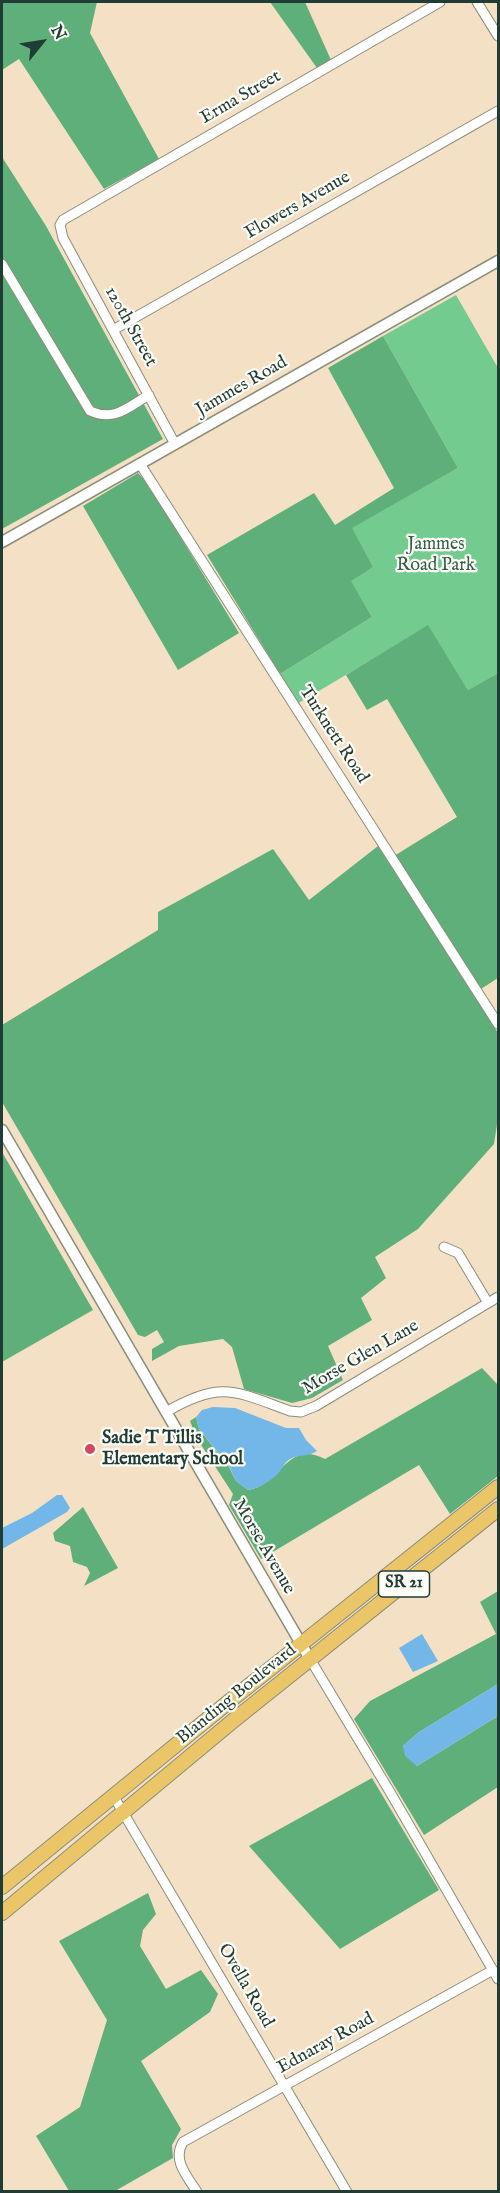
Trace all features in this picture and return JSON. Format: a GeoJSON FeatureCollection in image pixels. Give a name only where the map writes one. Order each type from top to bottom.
{"type":"FeatureCollection","features":[{"type":"Feature","properties":{"kind":"main road","name":"Blanding Boulevard"},"geometry":{"type":"LineString","coordinates":[[2,1887],[231,1700],[498,1487]]}},
{"type":"Feature","properties":{"kind":"main road","name":"Blanding Boulevard"},"geometry":{"type":"LineString","coordinates":[[2,1912],[215,1736],[498,1509]]}},
{"type":"Feature","properties":{"kind":"main road"},"geometry":{"type":"LineString","coordinates":[[431,1540],[442,1554]]}},
{"type":"Feature","properties":{"kind":"main road"},"geometry":{"type":"LineString","coordinates":[[215,1736],[216,1725],[225,1715],[231,1700]]}},
{"type":"Feature","properties":{"kind":"street","name":"Erma Street"},"geometry":{"type":"LineString","coordinates":[[60,225],[67,216],[441,2]]}},
{"type":"Feature","properties":{"kind":"street"},"geometry":{"type":"LineString","coordinates":[[477,2],[498,36]]}},
{"type":"Feature","properties":{"kind":"street","name":"Flowers Avenue"},"geometry":{"type":"LineString","coordinates":[[114,330],[498,111]]}},
{"type":"Feature","properties":{"kind":"street","name":"120th Street"},"geometry":{"type":"LineString","coordinates":[[60,225],[63,238],[175,444]]}},
{"type":"Feature","properties":{"kind":"street","name":"Jammes Road"},"geometry":{"type":"LineString","coordinates":[[2,542],[498,261]]}},
{"type":"Feature","properties":{"kind":"street"},"geometry":{"type":"LineString","coordinates":[[2,264],[90,411],[103,415],[115,415],[149,395]]}},
{"type":"Feature","properties":{"kind":"street","name":"Turknett Road"},"geometry":{"type":"LineString","coordinates":[[140,464],[498,1024]]}},
{"type":"Feature","properties":{"kind":"street","name":"Morse Avenue"},"geometry":{"type":"LineString","coordinates":[[2,1130],[498,1979]]}},
{"type":"Feature","properties":{"kind":"street"},"geometry":{"type":"LineString","coordinates":[[444,1247],[458,1253],[488,1303]]}},
{"type":"Feature","properties":{"kind":"street","name":"Morse Glen Lane"},"geometry":{"type":"LineString","coordinates":[[166,1412],[193,1397],[227,1391],[243,1394],[290,1411],[301,1412],[316,1406],[380,1369],[498,1297]]}},
{"type":"Feature","properties":{"kind":"street","name":"Ovella Road"},"geometry":{"type":"LineString","coordinates":[[114,1797],[347,2192]]}},
{"type":"Feature","properties":{"kind":"street","name":"Ednaray Road"},"geometry":{"type":"LineString","coordinates":[[196,2192],[178,2157],[178,2150],[183,2142],[493,1970]]}},
{"type":"Feature","properties":{"kind":"green space"},"geometry":{"type":"Polygon","coordinates":[[[2,2],[97,2],[90,33],[159,159],[104,189],[19,59],[2,70],[2,2]]]}},
{"type":"Feature","properties":{"kind":"green space"},"geometry":{"type":"Polygon","coordinates":[[[270,2],[305,2],[331,60],[317,68],[270,2]]]}},
{"type":"Feature","properties":{"kind":"green space"},"geometry":{"type":"Polygon","coordinates":[[[2,157],[46,226],[163,439],[2,529],[2,157]]]}},
{"type":"Feature","properties":{"kind":"green space","name":"Jammes Road Park"},"geometry":{"type":"Polygon","coordinates":[[[456,295],[498,368],[498,673],[468,690],[428,626],[297,704],[280,674],[372,617],[350,580],[373,567],[351,528],[458,468],[383,336],[456,295]]]}},
{"type":"Feature","properties":{"kind":"green space"},"geometry":{"type":"Polygon","coordinates":[[[383,336],[458,468],[352,528],[373,567],[351,581],[372,617],[280,674],[207,555],[314,493],[335,525],[394,488],[328,368],[383,336]]]}},
{"type":"Feature","properties":{"kind":"green space"},"geometry":{"type":"Polygon","coordinates":[[[138,473],[148,484],[239,633],[178,670],[83,506],[138,473]]]}},
{"type":"Feature","properties":{"kind":"green space"},"geometry":{"type":"Polygon","coordinates":[[[428,625],[468,690],[498,673],[498,978],[481,989],[394,856],[457,817],[387,699],[367,710],[346,675],[428,625]]]}},
{"type":"Feature","properties":{"kind":"green space"},"geometry":{"type":"Polygon","coordinates":[[[378,846],[498,1033],[498,1118],[494,1144],[418,1229],[375,1257],[386,1278],[361,1298],[372,1320],[328,1346],[343,1380],[312,1398],[292,1403],[244,1389],[232,1347],[223,1339],[179,1346],[152,1361],[152,1349],[164,1342],[157,1330],[145,1337],[138,1335],[2,1102],[2,1025],[158,930],[158,912],[273,849],[309,900],[378,846]]]}},
{"type":"Feature","properties":{"kind":"green space"},"geometry":{"type":"Polygon","coordinates":[[[2,1152],[93,1310],[2,1362],[2,1152]]]}},
{"type":"Feature","properties":{"kind":"green space"},"geometry":{"type":"Polygon","coordinates":[[[482,1368],[498,1385],[498,1476],[450,1514],[419,1465],[261,1559],[229,1505],[233,1494],[196,1437],[190,1421],[196,1417],[199,1429],[229,1467],[236,1481],[248,1490],[269,1480],[292,1459],[301,1455],[312,1454],[325,1459],[482,1368]]]}},
{"type":"Feature","properties":{"kind":"green space"},"geometry":{"type":"Polygon","coordinates":[[[83,1507],[118,1568],[84,1586],[90,1573],[87,1567],[73,1562],[70,1546],[55,1541],[53,1533],[83,1507]]]}},
{"type":"Feature","properties":{"kind":"green space"},"geometry":{"type":"Polygon","coordinates":[[[498,1591],[498,1684],[419,1732],[403,1746],[417,1766],[498,1716],[498,1787],[424,1835],[354,1719],[370,1701],[496,1634],[480,1602],[498,1591]]]}},
{"type":"Feature","properties":{"kind":"green space"},"geometry":{"type":"Polygon","coordinates":[[[372,1778],[439,1890],[340,1949],[249,1846],[372,1778]]]}},
{"type":"Feature","properties":{"kind":"green space"},"geometry":{"type":"Polygon","coordinates":[[[148,1893],[156,1914],[143,1930],[140,1946],[166,1989],[201,1970],[218,1994],[210,2012],[141,2061],[181,2129],[172,2145],[173,2158],[115,2191],[69,2191],[36,2136],[80,2107],[107,2020],[59,1941],[148,1893]]]}},
{"type":"Feature","properties":{"kind":"water"},"geometry":{"type":"Polygon","coordinates":[[[213,1407],[235,1408],[286,1428],[299,1428],[306,1440],[317,1451],[290,1459],[271,1480],[248,1490],[236,1481],[229,1466],[199,1429],[196,1417],[202,1410],[213,1407]]]}},
{"type":"Feature","properties":{"kind":"water"},"geometry":{"type":"Polygon","coordinates":[[[57,1495],[62,1495],[70,1508],[67,1512],[2,1549],[2,1528],[32,1513],[57,1495]]]}},
{"type":"Feature","properties":{"kind":"water"},"geometry":{"type":"Polygon","coordinates":[[[422,1634],[438,1661],[413,1672],[399,1648],[422,1634]]]}},
{"type":"Feature","properties":{"kind":"water"},"geometry":{"type":"Polygon","coordinates":[[[498,1684],[498,1716],[417,1766],[405,1756],[403,1746],[419,1732],[498,1684]]]}},
{"type":"Feature","properties":{"kind":"place","name":"Sadie T Tillis Elementary School"},"geometry":{"type":"Point","coordinates":[90,1449]}}]}
